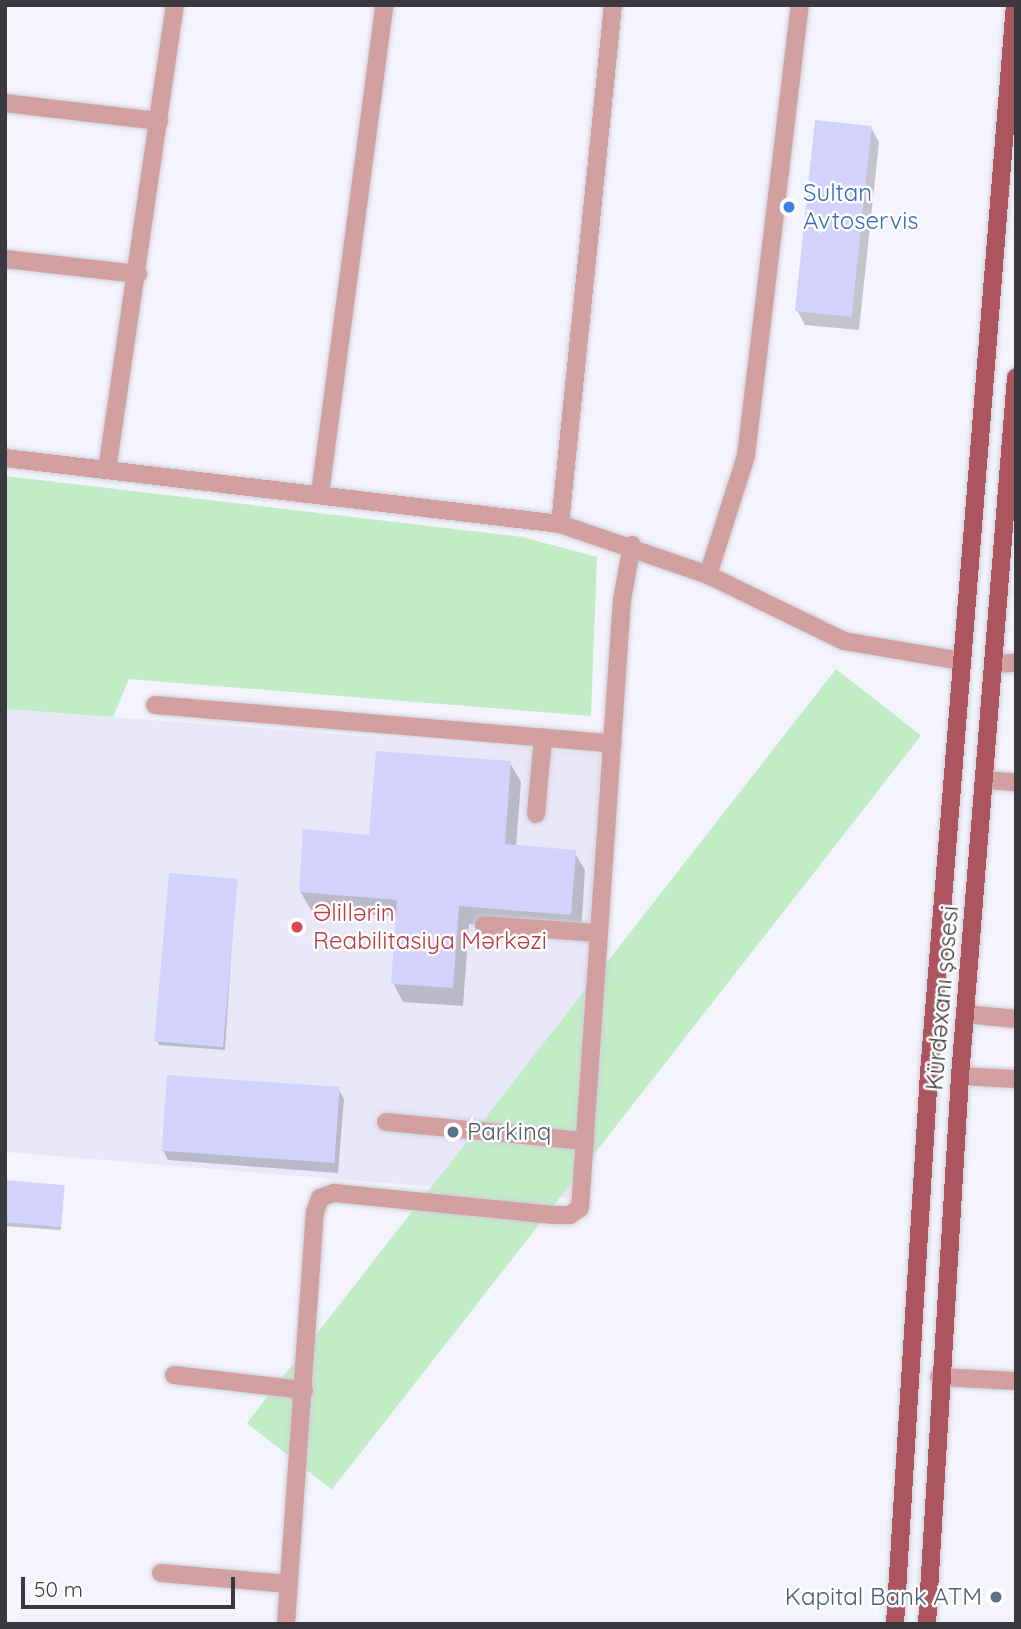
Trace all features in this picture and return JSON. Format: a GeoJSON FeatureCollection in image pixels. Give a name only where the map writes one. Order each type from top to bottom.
{"type":"FeatureCollection","features":[{"type":"Feature","properties":{"kind":"main road"},"geometry":{"type":"LineString","coordinates":[[895,1624],[929,1073],[1015,5]]}},
{"type":"Feature","properties":{"kind":"main road","name":"Kürdəxanı şosesi"},"geometry":{"type":"LineString","coordinates":[[928,1624],[939,1377],[960,1076],[994,664],[1010,525],[1016,377]]}},
{"type":"Feature","properties":{"kind":"main road"},"geometry":{"type":"LineString","coordinates":[[962,661],[994,664]]}},
{"type":"Feature","properties":{"kind":"street"},"geometry":{"type":"LineString","coordinates":[[107,470],[138,274],[175,5]]}},
{"type":"Feature","properties":{"kind":"street"},"geometry":{"type":"LineString","coordinates":[[320,495],[384,5]]}},
{"type":"Feature","properties":{"kind":"street"},"geometry":{"type":"LineString","coordinates":[[560,523],[613,5]]}},
{"type":"Feature","properties":{"kind":"street"},"geometry":{"type":"LineString","coordinates":[[708,575],[746,456],[800,5]]}},
{"type":"Feature","properties":{"kind":"street"},"geometry":{"type":"LineString","coordinates":[[5,103],[159,121]]}},
{"type":"Feature","properties":{"kind":"street"},"geometry":{"type":"LineString","coordinates":[[5,259],[138,274]]}},
{"type":"Feature","properties":{"kind":"street"},"geometry":{"type":"LineString","coordinates":[[5,458],[560,523],[632,545],[708,575],[844,641],[962,661]]}},
{"type":"Feature","properties":{"kind":"street"},"geometry":{"type":"LineString","coordinates":[[286,1624],[315,1212],[320,1198],[334,1194],[570,1215],[580,1208],[622,600],[632,545]]}},
{"type":"Feature","properties":{"kind":"street"},"geometry":{"type":"LineString","coordinates":[[994,664],[1016,663]]}},
{"type":"Feature","properties":{"kind":"street"},"geometry":{"type":"LineString","coordinates":[[155,705],[612,743]]}},
{"type":"Feature","properties":{"kind":"street"},"geometry":{"type":"LineString","coordinates":[[536,814],[543,737]]}},
{"type":"Feature","properties":{"kind":"street"},"geometry":{"type":"LineString","coordinates":[[984,780],[1016,782]]}},
{"type":"Feature","properties":{"kind":"street"},"geometry":{"type":"LineString","coordinates":[[484,925],[599,933]]}},
{"type":"Feature","properties":{"kind":"street"},"geometry":{"type":"LineString","coordinates":[[965,1014],[1016,1019]]}},
{"type":"Feature","properties":{"kind":"street"},"geometry":{"type":"LineString","coordinates":[[960,1076],[1016,1079]]}},
{"type":"Feature","properties":{"kind":"street"},"geometry":{"type":"LineString","coordinates":[[386,1122],[585,1141]]}},
{"type":"Feature","properties":{"kind":"street"},"geometry":{"type":"LineString","coordinates":[[174,1376],[304,1390]]}},
{"type":"Feature","properties":{"kind":"street"},"geometry":{"type":"LineString","coordinates":[[939,1377],[1016,1381]]}},
{"type":"Feature","properties":{"kind":"street"},"geometry":{"type":"LineString","coordinates":[[161,1573],[289,1584]]}},
{"type":"Feature","properties":{"kind":"shaded area","name":"Əlillərin Reabilitasiya Mərkəzi"},"geometry":{"type":"Polygon","coordinates":[[[5,709],[601,754],[578,1099],[549,1120],[546,1153],[573,1178],[570,1198],[5,1152],[5,709]]]}},
{"type":"Feature","properties":{"kind":"green space"},"geometry":{"type":"Polygon","coordinates":[[[5,476],[522,537],[597,557],[591,716],[129,679],[113,717],[5,709],[5,476]]]}},
{"type":"Feature","properties":{"kind":"green space"},"geometry":{"type":"Polygon","coordinates":[[[836,669],[921,735],[332,1490],[247,1423],[836,669]]]}},
{"type":"Feature","properties":{"kind":"building"},"geometry":{"type":"Polygon","coordinates":[[[815,120],[872,126],[852,317],[795,311],[815,120]]]}},
{"type":"Feature","properties":{"kind":"building"},"geometry":{"type":"Polygon","coordinates":[[[376,751],[511,761],[505,844],[576,850],[571,915],[459,906],[453,988],[391,984],[397,900],[299,892],[303,829],[369,835],[376,751]]]}},
{"type":"Feature","properties":{"kind":"building"},"geometry":{"type":"Polygon","coordinates":[[[169,873],[238,879],[223,1047],[154,1041],[169,873]]]}},
{"type":"Feature","properties":{"kind":"building"},"geometry":{"type":"Polygon","coordinates":[[[167,1075],[340,1087],[334,1163],[162,1151],[167,1075]]]}},
{"type":"Feature","properties":{"kind":"building"},"geometry":{"type":"Polygon","coordinates":[[[5,1180],[65,1185],[61,1227],[5,1222],[5,1180]]]}},
{"type":"Feature","properties":{"kind":"place","name":"Sultan Avtoservis"},"geometry":{"type":"Point","coordinates":[789,207]}},
{"type":"Feature","properties":{"kind":"place","name":"Əlillərin Reabilitasiya Mərkəzi"},"geometry":{"type":"Point","coordinates":[297,927]}},
{"type":"Feature","properties":{"kind":"place","name":"Parkinq"},"geometry":{"type":"Point","coordinates":[453,1132]}},
{"type":"Feature","properties":{"kind":"place","name":"Kapital Bank ATM"},"geometry":{"type":"Point","coordinates":[996,1597]}}]}
